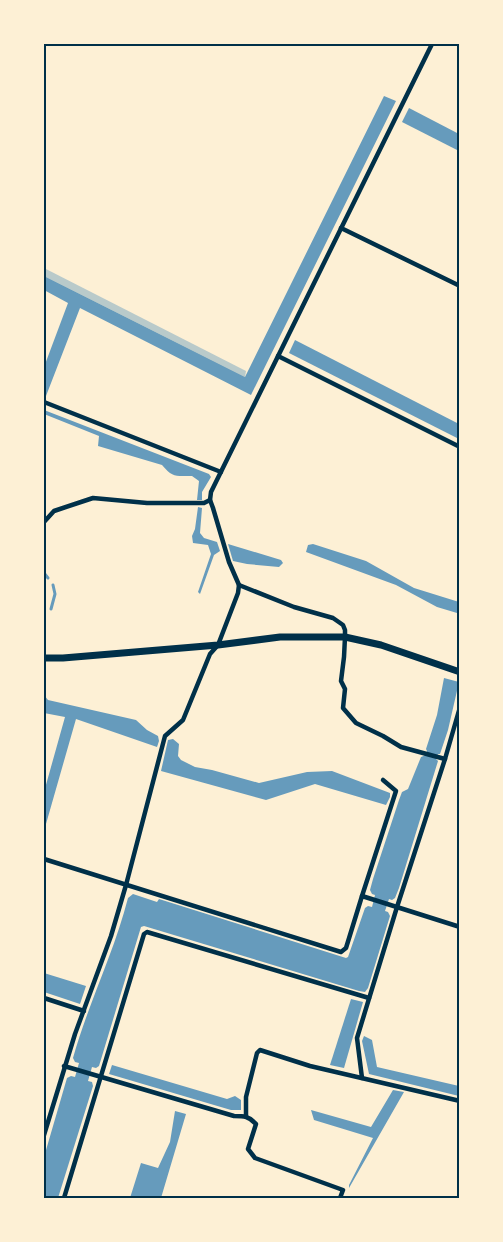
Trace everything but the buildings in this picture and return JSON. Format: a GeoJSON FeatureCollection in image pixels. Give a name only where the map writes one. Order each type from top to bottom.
{"type":"FeatureCollection","features":[{"type":"Feature","properties":{"kind":"highway"},"geometry":{"type":"LineString","coordinates":[[44,657],[63,658],[218,645],[280,637],[345,637],[381,645],[459,672]]}},
{"type":"Feature","properties":{"kind":"street"},"geometry":{"type":"LineString","coordinates":[[44,1134],[64,1066],[111,936],[165,736],[183,720],[210,654],[218,645],[238,593],[239,585],[229,562],[210,500],[211,492],[432,44]]}},
{"type":"Feature","properties":{"kind":"street"},"geometry":{"type":"LineString","coordinates":[[340,228],[459,286]]}},
{"type":"Feature","properties":{"kind":"street"},"geometry":{"type":"LineString","coordinates":[[278,356],[459,447]]}},
{"type":"Feature","properties":{"kind":"street"},"geometry":{"type":"LineString","coordinates":[[44,402],[220,472]]}},
{"type":"Feature","properties":{"kind":"street"},"geometry":{"type":"LineString","coordinates":[[44,522],[54,511],[93,498],[147,503],[204,503],[210,500]]}},
{"type":"Feature","properties":{"kind":"street"},"geometry":{"type":"LineString","coordinates":[[239,585],[294,607],[333,618],[343,625],[345,630],[341,681],[345,689],[343,708],[356,723],[401,747],[442,758]]}},
{"type":"Feature","properties":{"kind":"street"},"geometry":{"type":"LineString","coordinates":[[362,1078],[357,1038],[459,707]]}},
{"type":"Feature","properties":{"kind":"street"},"geometry":{"type":"LineString","coordinates":[[44,860],[341,952],[346,948],[396,791],[383,780]]}},
{"type":"Feature","properties":{"kind":"street"},"geometry":{"type":"LineString","coordinates":[[362,896],[459,927]]}},
{"type":"Feature","properties":{"kind":"street"},"geometry":{"type":"LineString","coordinates":[[64,1198],[144,934],[147,932],[369,998]]}},
{"type":"Feature","properties":{"kind":"street"},"geometry":{"type":"LineString","coordinates":[[44,998],[84,1011]]}},
{"type":"Feature","properties":{"kind":"street"},"geometry":{"type":"LineString","coordinates":[[246,1116],[246,1097],[257,1053],[260,1050],[310,1066],[459,1101]]}},
{"type":"Feature","properties":{"kind":"street"},"geometry":{"type":"LineString","coordinates":[[64,1066],[234,1116],[246,1116],[256,1124],[248,1149],[255,1158],[343,1190],[340,1198]]}},
{"type":"Feature","properties":{"kind":"shaded area"},"geometry":{"type":"Polygon","coordinates":[[[44,268],[246,371],[245,377],[44,276],[44,268]]]}},
{"type":"Feature","properties":{"kind":"water"},"geometry":{"type":"Polygon","coordinates":[[[384,96],[396,101],[251,395],[80,308],[46,396],[44,395],[44,367],[68,303],[44,290],[44,276],[245,377],[384,96]]]}},
{"type":"Feature","properties":{"kind":"water"},"geometry":{"type":"Polygon","coordinates":[[[409,108],[459,134],[459,151],[402,122],[409,108]]]}},
{"type":"Feature","properties":{"kind":"water"},"geometry":{"type":"Polygon","coordinates":[[[295,340],[459,424],[459,439],[289,353],[295,340]]]}},
{"type":"Feature","properties":{"kind":"water"},"geometry":{"type":"Polygon","coordinates":[[[44,410],[209,474],[211,477],[202,492],[202,500],[197,500],[199,481],[192,476],[175,475],[162,465],[98,446],[99,436],[44,414],[44,410]]]}},
{"type":"Feature","properties":{"kind":"water"},"geometry":{"type":"Polygon","coordinates":[[[198,507],[202,508],[200,533],[204,538],[217,542],[220,551],[214,555],[200,594],[198,592],[211,554],[208,545],[193,543],[192,536],[198,507]]]}},
{"type":"Feature","properties":{"kind":"water"},"geometry":{"type":"Polygon","coordinates":[[[228,544],[281,560],[283,563],[279,567],[233,561],[228,544]]]}},
{"type":"Feature","properties":{"kind":"water"},"geometry":{"type":"Polygon","coordinates":[[[313,544],[366,561],[414,588],[459,602],[457,613],[437,607],[396,585],[306,552],[308,545],[313,544]]]}},
{"type":"Feature","properties":{"kind":"water"},"geometry":{"type":"Polygon","coordinates":[[[444,678],[459,682],[448,730],[436,759],[438,761],[399,888],[395,898],[389,899],[385,911],[390,916],[365,992],[141,927],[99,1066],[92,1067],[88,1081],[92,1082],[93,1086],[58,1198],[44,1198],[44,1157],[67,1078],[75,1077],[79,1063],[73,1058],[116,939],[128,898],[133,894],[157,902],[159,899],[348,957],[365,908],[372,907],[375,895],[370,890],[402,792],[408,789],[421,757],[426,755],[444,678]]]}},
{"type":"Feature","properties":{"kind":"water"},"geometry":{"type":"Polygon","coordinates":[[[44,695],[48,700],[136,720],[158,736],[159,741],[157,747],[76,719],[44,831],[44,792],[65,717],[44,713],[44,695]]]}},
{"type":"Feature","properties":{"kind":"water"},"geometry":{"type":"Polygon","coordinates":[[[173,739],[179,744],[178,756],[181,760],[195,767],[259,783],[307,772],[332,771],[390,793],[390,797],[386,805],[315,784],[266,800],[161,771],[168,740],[173,739]]]}},
{"type":"Feature","properties":{"kind":"water"},"geometry":{"type":"Polygon","coordinates":[[[44,973],[86,986],[80,1004],[44,992],[44,973]]]}},
{"type":"Feature","properties":{"kind":"water"},"geometry":{"type":"Polygon","coordinates":[[[351,999],[363,1002],[344,1068],[330,1065],[351,999]]]}},
{"type":"Feature","properties":{"kind":"water"},"geometry":{"type":"Polygon","coordinates":[[[364,1036],[372,1040],[377,1067],[459,1086],[459,1096],[369,1074],[362,1041],[364,1036]]]}},
{"type":"Feature","properties":{"kind":"water"},"geometry":{"type":"Polygon","coordinates":[[[112,1065],[227,1099],[235,1096],[241,1100],[241,1110],[231,1110],[109,1074],[112,1065]]]}},
{"type":"Feature","properties":{"kind":"water"},"geometry":{"type":"Polygon","coordinates":[[[393,1090],[404,1092],[349,1188],[373,1138],[314,1120],[311,1110],[371,1127],[393,1090]]]}},
{"type":"Feature","properties":{"kind":"water"},"geometry":{"type":"Polygon","coordinates":[[[175,1111],[186,1114],[161,1198],[130,1198],[141,1163],[158,1168],[170,1142],[175,1111]]]}},
{"type":"Feature","properties":{"kind":"waterway"},"geometry":{"type":"LineString","coordinates":[[44,573],[48,578]]}},
{"type":"Feature","properties":{"kind":"waterway"},"geometry":{"type":"LineString","coordinates":[[51,609],[55,594],[53,585]]}}]}
